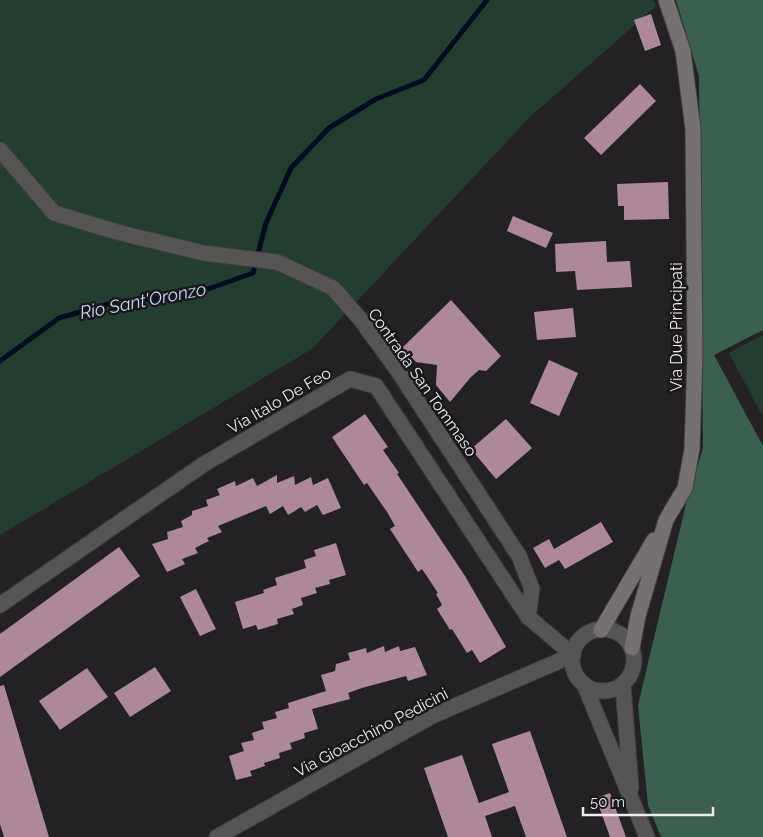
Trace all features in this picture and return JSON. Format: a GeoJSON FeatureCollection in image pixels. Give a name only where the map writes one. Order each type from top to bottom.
{"type":"FeatureCollection","features":[{"type":"Feature","properties":{"kind":"main road","name":"Via Due Principati"},"geometry":{"type":"LineString","coordinates":[[632,648],[638,616],[666,520],[685,488],[692,449],[695,355],[694,129],[683,51],[666,0]]}},
{"type":"Feature","properties":{"kind":"main road"},"geometry":{"type":"LineString","coordinates":[[600,630],[666,520]]}},
{"type":"Feature","properties":{"kind":"street","name":"Contrada San Tommaso"},"geometry":{"type":"LineString","coordinates":[[0,150],[54,213],[118,232],[203,253],[277,262],[333,288],[361,320],[396,368],[519,556],[532,589],[528,617]]}},
{"type":"Feature","properties":{"kind":"street","name":"Via Italo De Feo"},"geometry":{"type":"LineString","coordinates":[[0,605],[204,464],[350,379],[376,386],[528,617],[573,655]]}},
{"type":"Feature","properties":{"kind":"street"},"geometry":{"type":"LineString","coordinates":[[584,684],[602,691],[613,690],[622,685],[633,669],[634,658],[632,648],[621,635],[611,630],[589,633],[580,640],[573,655],[573,666],[577,676],[584,684],[646,837]]}},
{"type":"Feature","properties":{"kind":"street","name":"Via Gioacchino Pedicini"},"geometry":{"type":"LineString","coordinates":[[217,837],[432,716],[573,655]]}},
{"type":"Feature","properties":{"kind":"street"},"geometry":{"type":"LineString","coordinates":[[622,685],[632,802]]}},
{"type":"Feature","properties":{"kind":"green space"},"geometry":{"type":"Polygon","coordinates":[[[0,0],[653,0],[656,6],[530,117],[312,349],[0,535],[0,0]]]}},
{"type":"Feature","properties":{"kind":"green space"},"geometry":{"type":"Polygon","coordinates":[[[676,0],[763,0],[763,330],[714,355],[763,446],[763,837],[661,837],[648,805],[638,705],[686,504],[703,448],[699,76],[676,0]]]}},
{"type":"Feature","properties":{"kind":"green space"},"geometry":{"type":"Polygon","coordinates":[[[763,335],[763,417],[729,353],[763,335]]]}},
{"type":"Feature","properties":{"kind":"building"},"geometry":{"type":"Polygon","coordinates":[[[651,14],[661,45],[645,51],[634,20],[651,14]]]}},
{"type":"Feature","properties":{"kind":"building"},"geometry":{"type":"Polygon","coordinates":[[[640,84],[656,101],[601,155],[584,138],[640,84]]]}},
{"type":"Feature","properties":{"kind":"building"},"geometry":{"type":"Polygon","coordinates":[[[668,182],[669,219],[624,220],[624,206],[618,206],[617,184],[668,182]]]}},
{"type":"Feature","properties":{"kind":"building"},"geometry":{"type":"Polygon","coordinates":[[[513,216],[553,233],[546,248],[507,231],[513,216]]]}},
{"type":"Feature","properties":{"kind":"building"},"geometry":{"type":"Polygon","coordinates":[[[606,241],[607,262],[630,261],[632,287],[577,290],[575,271],[556,272],[555,244],[606,241]]]}},
{"type":"Feature","properties":{"kind":"building"},"geometry":{"type":"Polygon","coordinates":[[[451,300],[501,356],[486,371],[479,370],[471,377],[450,402],[436,385],[437,365],[416,362],[402,348],[451,300]]]}},
{"type":"Feature","properties":{"kind":"building"},"geometry":{"type":"Polygon","coordinates":[[[573,308],[576,337],[537,340],[534,312],[573,308]]]}},
{"type":"Feature","properties":{"kind":"building"},"geometry":{"type":"Polygon","coordinates":[[[549,360],[578,373],[559,416],[530,403],[549,360]]]}},
{"type":"Feature","properties":{"kind":"building"},"geometry":{"type":"Polygon","coordinates":[[[365,414],[388,447],[383,450],[399,473],[397,474],[465,576],[506,647],[480,663],[472,650],[467,653],[452,629],[450,630],[437,609],[442,605],[436,594],[438,593],[422,569],[418,572],[390,529],[395,526],[387,512],[367,483],[364,485],[332,437],[365,414]]]}},
{"type":"Feature","properties":{"kind":"building"},"geometry":{"type":"Polygon","coordinates":[[[506,419],[532,448],[496,479],[471,449],[506,419]]]}},
{"type":"Feature","properties":{"kind":"building"},"geometry":{"type":"Polygon","coordinates":[[[277,475],[277,483],[294,476],[295,485],[311,477],[313,485],[328,478],[341,508],[323,515],[317,505],[305,512],[301,507],[288,515],[283,506],[270,514],[266,506],[218,526],[222,532],[207,538],[209,541],[195,548],[198,553],[182,559],[185,564],[167,572],[152,544],[168,539],[167,532],[183,527],[181,521],[192,515],[192,511],[208,506],[206,500],[220,495],[217,489],[235,481],[236,486],[253,478],[257,486],[277,475]]]}},
{"type":"Feature","properties":{"kind":"building"},"geometry":{"type":"Polygon","coordinates":[[[601,522],[613,542],[565,569],[559,560],[545,568],[533,548],[549,539],[554,549],[601,522]]]}},
{"type":"Feature","properties":{"kind":"building"},"geometry":{"type":"Polygon","coordinates":[[[336,543],[346,575],[329,580],[330,584],[315,588],[317,593],[301,598],[303,605],[292,609],[294,614],[277,619],[278,624],[258,630],[256,625],[243,629],[235,602],[264,593],[263,590],[277,585],[275,578],[306,568],[304,560],[316,556],[314,550],[336,543]]]}},
{"type":"Feature","properties":{"kind":"building"},"geometry":{"type":"Polygon","coordinates":[[[119,547],[140,576],[0,677],[0,634],[119,547]]]}},
{"type":"Feature","properties":{"kind":"building"},"geometry":{"type":"Polygon","coordinates":[[[196,589],[216,629],[200,636],[180,597],[196,589]]]}},
{"type":"Feature","properties":{"kind":"building"},"geometry":{"type":"Polygon","coordinates":[[[384,646],[385,652],[399,646],[400,651],[415,647],[427,675],[408,681],[406,676],[362,688],[348,693],[350,699],[312,709],[318,729],[304,733],[305,738],[290,743],[292,749],[279,753],[280,758],[264,763],[265,766],[250,771],[252,776],[236,780],[229,756],[244,751],[241,743],[254,740],[252,733],[264,729],[262,722],[277,718],[275,712],[289,708],[288,703],[326,691],[321,675],[335,671],[336,664],[350,660],[348,653],[366,648],[367,653],[384,646]]]}},
{"type":"Feature","properties":{"kind":"building"},"geometry":{"type":"Polygon","coordinates":[[[155,667],[171,691],[130,717],[114,693],[155,667]]]}},
{"type":"Feature","properties":{"kind":"building"},"geometry":{"type":"Polygon","coordinates":[[[87,668],[108,697],[60,730],[39,701],[87,668]]]}},
{"type":"Feature","properties":{"kind":"building"},"geometry":{"type":"Polygon","coordinates":[[[4,685],[49,837],[4,837],[0,824],[0,686],[4,685]]]}},
{"type":"Feature","properties":{"kind":"building"},"geometry":{"type":"Polygon","coordinates":[[[530,731],[567,837],[526,837],[515,806],[485,816],[492,837],[448,837],[424,768],[462,755],[479,803],[509,792],[492,744],[530,731]]]}},
{"type":"Feature","properties":{"kind":"building"},"geometry":{"type":"Polygon","coordinates":[[[610,793],[626,837],[610,837],[596,798],[610,793]]]}},
{"type":"Feature","properties":{"kind":"waterway","name":"Rio Sant'Oronzo"},"geometry":{"type":"LineString","coordinates":[[0,361],[59,318],[116,302],[191,295],[253,273],[266,223],[291,168],[329,128],[376,99],[424,80],[487,0]]}}]}
